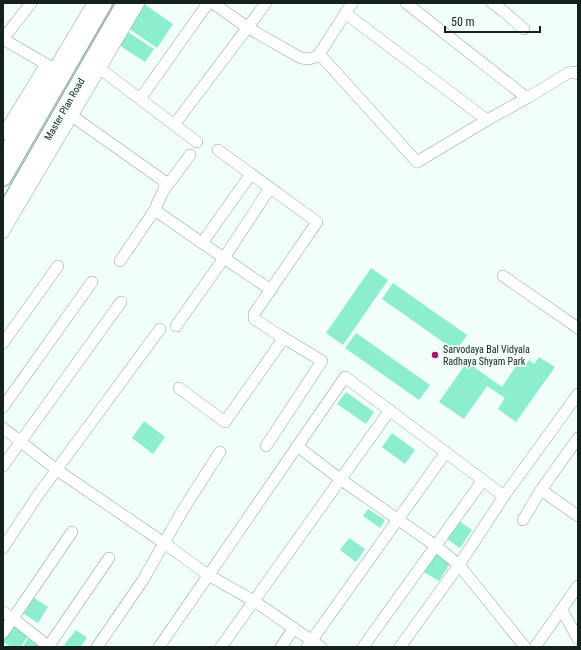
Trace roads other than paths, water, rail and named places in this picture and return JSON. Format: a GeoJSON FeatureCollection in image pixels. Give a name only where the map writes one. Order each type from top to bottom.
{"type":"FeatureCollection","features":[{"type":"Feature","properties":{"kind":"main road","name":"Master Plan Road"},"geometry":{"type":"LineString","coordinates":[[3,178],[104,3]]}},
{"type":"Feature","properties":{"kind":"main road","name":"Master Plan Road"},"geometry":{"type":"LineString","coordinates":[[3,215],[126,3]]}},
{"type":"Feature","properties":{"kind":"street"},"geometry":{"type":"LineString","coordinates":[[31,3],[3,39],[50,66]]}},
{"type":"Feature","properties":{"kind":"street"},"geometry":{"type":"LineString","coordinates":[[3,134],[93,3]]}},
{"type":"Feature","properties":{"kind":"street"},"geometry":{"type":"LineString","coordinates":[[3,233],[99,68],[139,3]]}},
{"type":"Feature","properties":{"kind":"street"},"geometry":{"type":"LineString","coordinates":[[140,99],[208,3]]}},
{"type":"Feature","properties":{"kind":"street"},"geometry":{"type":"LineString","coordinates":[[213,3],[248,28],[301,58],[308,59],[318,56],[322,57],[417,162],[568,73],[576,72],[578,74]]}},
{"type":"Feature","properties":{"kind":"street"},"geometry":{"type":"LineString","coordinates":[[174,125],[266,3]]}},
{"type":"Feature","properties":{"kind":"street"},"geometry":{"type":"LineString","coordinates":[[318,56],[352,3]]}},
{"type":"Feature","properties":{"kind":"street"},"geometry":{"type":"LineString","coordinates":[[406,3],[527,98]]}},
{"type":"Feature","properties":{"kind":"street"},"geometry":{"type":"LineString","coordinates":[[492,3],[524,29]]}},
{"type":"Feature","properties":{"kind":"street"},"geometry":{"type":"LineString","coordinates":[[345,13],[488,120]]}},
{"type":"Feature","properties":{"kind":"street"},"geometry":{"type":"LineString","coordinates":[[3,154],[50,66]]}},
{"type":"Feature","properties":{"kind":"street"},"geometry":{"type":"LineString","coordinates":[[99,68],[196,142]]}},
{"type":"Feature","properties":{"kind":"street"},"geometry":{"type":"LineString","coordinates":[[72,116],[162,179],[164,181],[164,190]]}},
{"type":"Feature","properties":{"kind":"street"},"geometry":{"type":"LineString","coordinates":[[218,150],[317,222],[253,317],[260,324],[322,361],[266,446]]}},
{"type":"Feature","properties":{"kind":"street"},"geometry":{"type":"LineString","coordinates":[[120,262],[156,208],[164,190],[190,155]]}},
{"type":"Feature","properties":{"kind":"street"},"geometry":{"type":"LineString","coordinates":[[202,243],[251,174]]}},
{"type":"Feature","properties":{"kind":"street"},"geometry":{"type":"LineString","coordinates":[[176,326],[224,258],[270,188]]}},
{"type":"Feature","properties":{"kind":"street"},"geometry":{"type":"LineString","coordinates":[[156,208],[159,214],[271,290]]}},
{"type":"Feature","properties":{"kind":"street"},"geometry":{"type":"LineString","coordinates":[[3,342],[58,266]]}},
{"type":"Feature","properties":{"kind":"street"},"geometry":{"type":"LineString","coordinates":[[503,276],[578,328]]}},
{"type":"Feature","properties":{"kind":"street"},"geometry":{"type":"LineString","coordinates":[[3,407],[92,282]]}},
{"type":"Feature","properties":{"kind":"street"},"geometry":{"type":"LineString","coordinates":[[3,466],[121,302]]}},
{"type":"Feature","properties":{"kind":"street"},"geometry":{"type":"LineString","coordinates":[[3,548],[57,470],[160,329]]}},
{"type":"Feature","properties":{"kind":"street"},"geometry":{"type":"LineString","coordinates":[[179,388],[225,422],[282,342],[279,335]]}},
{"type":"Feature","properties":{"kind":"street"},"geometry":{"type":"LineString","coordinates":[[165,645],[208,575],[345,377],[504,496]]}},
{"type":"Feature","properties":{"kind":"street"},"geometry":{"type":"LineString","coordinates":[[400,647],[459,565],[504,496],[578,394]]}},
{"type":"Feature","properties":{"kind":"street"},"geometry":{"type":"LineString","coordinates":[[221,647],[390,410]]}},
{"type":"Feature","properties":{"kind":"street"},"geometry":{"type":"LineString","coordinates":[[3,428],[57,470],[164,542],[208,575],[254,601],[294,628],[310,644],[321,647]]}},
{"type":"Feature","properties":{"kind":"street"},"geometry":{"type":"LineString","coordinates":[[523,520],[541,490],[578,438]]}},
{"type":"Feature","properties":{"kind":"street"},"geometry":{"type":"LineString","coordinates":[[297,446],[340,479],[436,546],[459,565],[525,647]]}},
{"type":"Feature","properties":{"kind":"street"},"geometry":{"type":"LineString","coordinates":[[97,647],[143,580],[184,508],[220,452]]}},
{"type":"Feature","properties":{"kind":"street"},"geometry":{"type":"LineString","coordinates":[[310,644],[446,452]]}},
{"type":"Feature","properties":{"kind":"street"},"geometry":{"type":"LineString","coordinates":[[363,647],[483,480]]}},
{"type":"Feature","properties":{"kind":"street"},"geometry":{"type":"LineString","coordinates":[[541,490],[578,516]]}},
{"type":"Feature","properties":{"kind":"street"},"geometry":{"type":"LineString","coordinates":[[3,634],[72,532]]}},
{"type":"Feature","properties":{"kind":"street"},"geometry":{"type":"LineString","coordinates":[[3,612],[14,619],[48,647],[109,558]]}},
{"type":"Feature","properties":{"kind":"street"},"geometry":{"type":"LineString","coordinates":[[535,647],[578,586]]}},
{"type":"Feature","properties":{"kind":"street"},"geometry":{"type":"LineString","coordinates":[[562,610],[578,639]]}},
{"type":"Feature","properties":{"kind":"street"},"geometry":{"type":"LineString","coordinates":[[281,647],[294,628]]}},
{"type":"Feature","properties":{"kind":"place","name":"Sarvodaya Bal Vidyala Radhaya Shyam Park"},"geometry":{"type":"Point","coordinates":[435,355]}}]}
